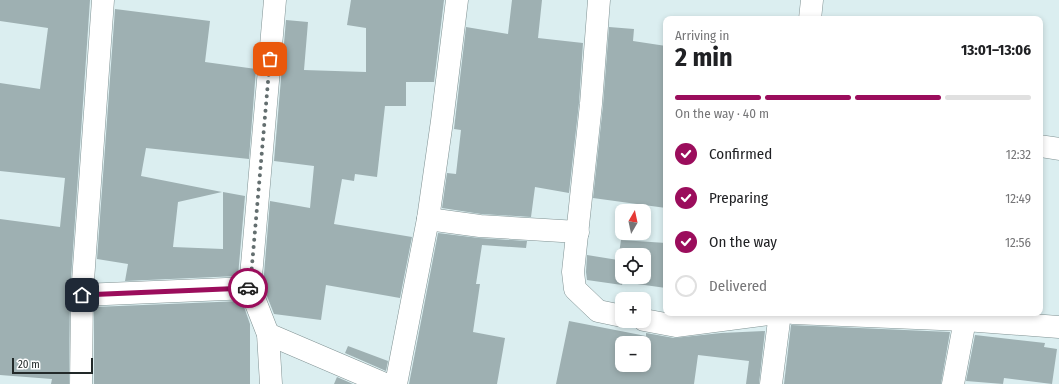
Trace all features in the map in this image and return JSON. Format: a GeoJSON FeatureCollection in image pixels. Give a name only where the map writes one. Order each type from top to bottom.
{"type":"FeatureCollection","features":[{"type":"Feature","properties":{"kind":"street"},"geometry":{"type":"LineString","coordinates":[[81,384],[82,295],[103,0]]}},
{"type":"Feature","properties":{"kind":"street"},"geometry":{"type":"LineString","coordinates":[[272,384],[268,334],[250,288],[275,0]]}},
{"type":"Feature","properties":{"kind":"street"},"geometry":{"type":"LineString","coordinates":[[396,384],[428,219],[457,0]]}},
{"type":"Feature","properties":{"kind":"street"},"geometry":{"type":"LineString","coordinates":[[599,0],[591,104],[573,272],[575,289],[598,311],[615,315]]}},
{"type":"Feature","properties":{"kind":"street"},"geometry":{"type":"LineString","coordinates":[[810,16],[812,0]]}},
{"type":"Feature","properties":{"kind":"street"},"geometry":{"type":"LineString","coordinates":[[1043,146],[1059,149]]}},
{"type":"Feature","properties":{"kind":"street"},"geometry":{"type":"LineString","coordinates":[[428,219],[480,226],[578,232]]}},
{"type":"Feature","properties":{"kind":"street"},"geometry":{"type":"LineString","coordinates":[[82,295],[250,288]]}},
{"type":"Feature","properties":{"kind":"street"},"geometry":{"type":"LineString","coordinates":[[651,321],[676,326],[753,316]]}},
{"type":"Feature","properties":{"kind":"street"},"geometry":{"type":"LineString","coordinates":[[771,384],[780,316]]}},
{"type":"Feature","properties":{"kind":"street"},"geometry":{"type":"LineString","coordinates":[[867,316],[965,320],[1059,327]]}},
{"type":"Feature","properties":{"kind":"street"},"geometry":{"type":"LineString","coordinates":[[953,384],[965,320]]}},
{"type":"Feature","properties":{"kind":"street"},"geometry":{"type":"LineString","coordinates":[[268,334],[385,384]]}},
{"type":"Feature","properties":{"kind":"building"},"geometry":{"type":"Polygon","coordinates":[[[0,0],[90,0],[70,294],[69,384],[51,384],[52,379],[0,375],[0,219],[60,227],[65,178],[0,171],[0,83],[40,89],[48,28],[0,21],[0,0]]]}},
{"type":"Feature","properties":{"kind":"building"},"geometry":{"type":"Polygon","coordinates":[[[351,0],[444,0],[434,82],[406,82],[406,106],[385,106],[377,177],[355,174],[354,181],[342,179],[334,224],[412,237],[400,298],[326,285],[321,320],[274,314],[263,286],[270,201],[310,208],[314,166],[274,161],[286,20],[308,22],[304,70],[366,72],[366,28],[347,25],[351,0]]]}},
{"type":"Feature","properties":{"kind":"building"},"geometry":{"type":"Polygon","coordinates":[[[512,0],[542,0],[538,38],[583,43],[579,103],[569,193],[535,187],[531,217],[481,214],[442,208],[447,173],[456,174],[461,130],[454,129],[466,27],[508,34],[512,0]]]}},
{"type":"Feature","properties":{"kind":"building"},"geometry":{"type":"Polygon","coordinates":[[[115,9],[210,21],[205,62],[256,69],[249,159],[146,148],[141,176],[222,192],[178,202],[173,247],[223,249],[223,192],[245,196],[238,276],[125,281],[128,264],[97,259],[115,9]]]}},
{"type":"Feature","properties":{"kind":"building"},"geometry":{"type":"Polygon","coordinates":[[[609,27],[634,29],[633,41],[663,46],[663,208],[651,206],[651,204],[637,204],[593,198],[603,105],[609,27]]]}},
{"type":"Feature","properties":{"kind":"building"},"geometry":{"type":"Polygon","coordinates":[[[438,233],[479,238],[527,241],[526,248],[482,245],[476,284],[480,284],[473,332],[505,338],[497,384],[409,384],[438,233]]]}},
{"type":"Feature","properties":{"kind":"building"},"geometry":{"type":"Polygon","coordinates":[[[621,240],[663,243],[663,288],[637,284],[651,284],[651,248],[620,248],[621,240]]]}},
{"type":"Feature","properties":{"kind":"building"},"geometry":{"type":"Polygon","coordinates":[[[587,255],[615,260],[615,284],[587,280],[587,255]]]}},
{"type":"Feature","properties":{"kind":"building"},"geometry":{"type":"Polygon","coordinates":[[[242,301],[250,324],[250,384],[94,384],[94,307],[242,301]]]}},
{"type":"Feature","properties":{"kind":"building"},"geometry":{"type":"Polygon","coordinates":[[[569,321],[646,336],[646,333],[674,338],[721,333],[765,331],[759,384],[746,384],[749,361],[698,355],[694,384],[556,384],[569,321]]]}},
{"type":"Feature","properties":{"kind":"building"},"geometry":{"type":"Polygon","coordinates":[[[791,325],[950,332],[941,384],[784,384],[791,325]]]}},
{"type":"Feature","properties":{"kind":"building"},"geometry":{"type":"Polygon","coordinates":[[[975,335],[1045,343],[1044,347],[1057,349],[1052,384],[1004,378],[1003,384],[966,381],[975,335]]]}},
{"type":"Feature","properties":{"kind":"building"},"geometry":{"type":"Polygon","coordinates":[[[348,346],[388,361],[386,371],[345,353],[348,346]]]}},
{"type":"Feature","properties":{"kind":"building"},"geometry":{"type":"Polygon","coordinates":[[[337,377],[353,384],[334,384],[337,377]]]}},
{"type":"Feature","properties":{"kind":"way so far"},"geometry":{"type":"LineString","coordinates":[[248,288],[250,288],[270,59]]}},
{"type":"Feature","properties":{"kind":"route"},"geometry":{"type":"LineString","coordinates":[[82,295],[248,288]]}}]}
